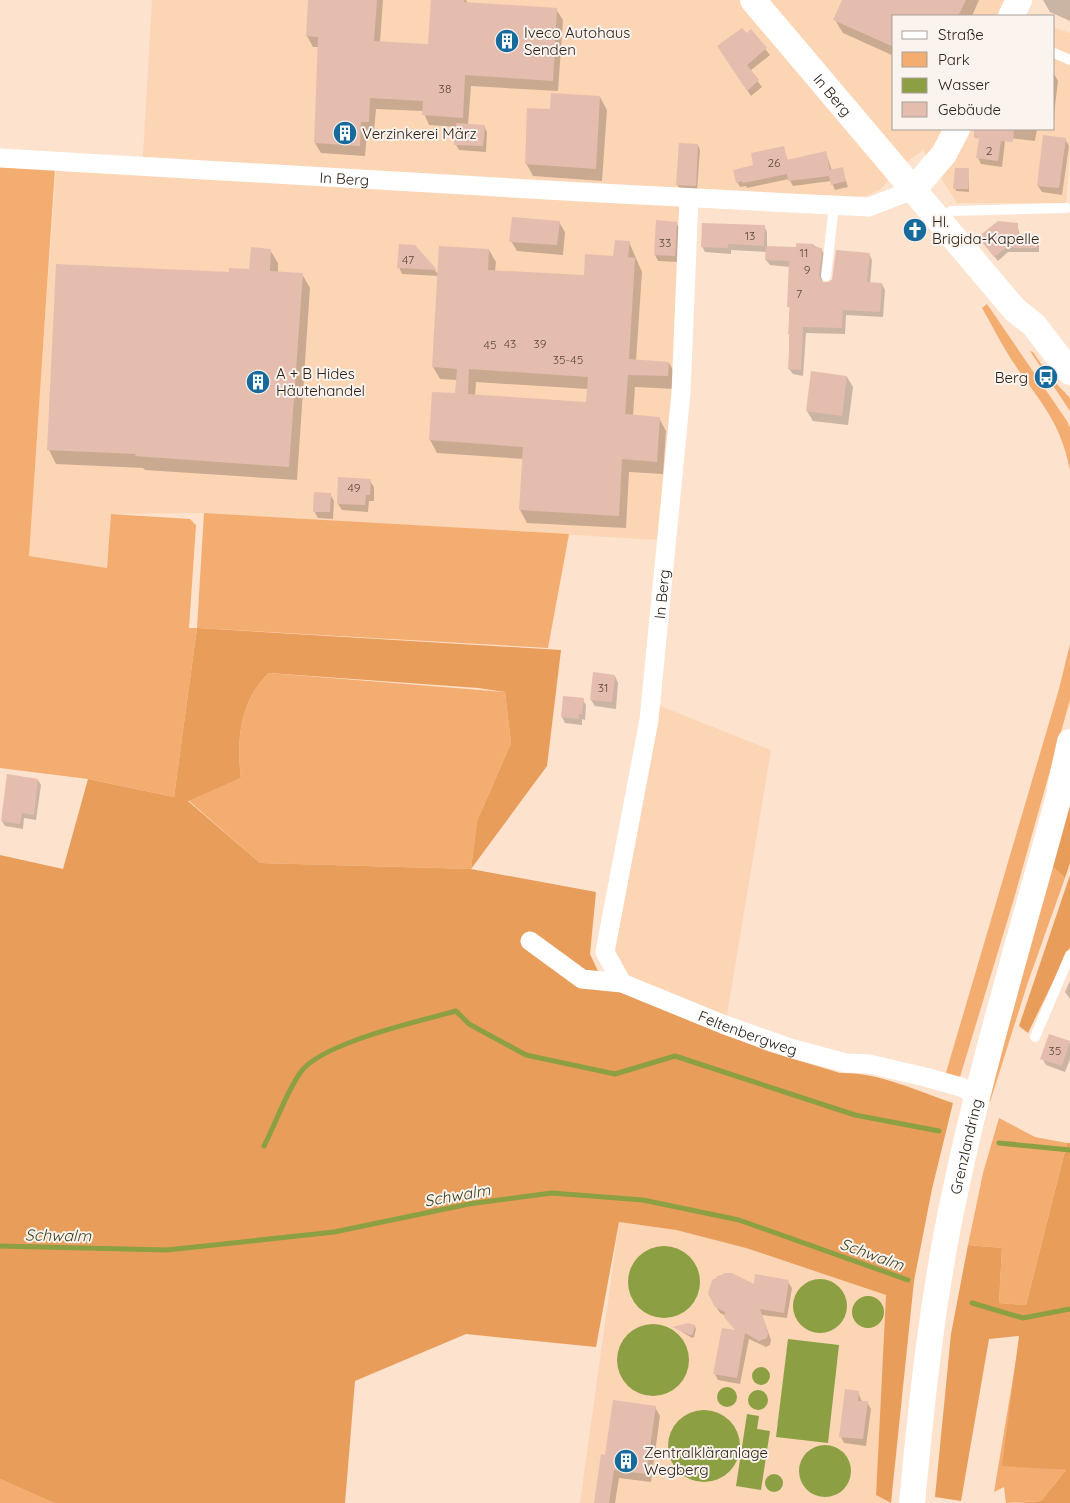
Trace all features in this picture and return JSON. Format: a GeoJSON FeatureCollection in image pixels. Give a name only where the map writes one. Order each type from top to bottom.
{"type":"FeatureCollection","features":[{"type":"Feature","properties":{"kind":"main road","name":"In Berg"},"geometry":{"type":"LineString","coordinates":[[753,0],[1016,310],[1034,325],[1070,372]]}},
{"type":"Feature","properties":{"kind":"main road"},"geometry":{"type":"LineString","coordinates":[[1012,15],[1019,0]]}},
{"type":"Feature","properties":{"kind":"main road"},"geometry":{"type":"LineString","coordinates":[[913,190],[944,154],[956,130]]}},
{"type":"Feature","properties":{"kind":"main road","name":"In Berg"},"geometry":{"type":"LineString","coordinates":[[1016,310],[1024,326],[1070,393]]}},
{"type":"Feature","properties":{"kind":"main road","name":"Grenzlandring"},"geometry":{"type":"LineString","coordinates":[[1060,796],[1062,774],[1070,742]]}},
{"type":"Feature","properties":{"kind":"main road","name":"Grenzlandring"},"geometry":{"type":"LineString","coordinates":[[912,1503],[931,1325],[955,1189],[978,1096],[1060,796],[1070,772]]}},
{"type":"Feature","properties":{"kind":"street","name":"In Berg"},"geometry":{"type":"LineString","coordinates":[[0,158],[834,205],[869,206],[913,190]]}},
{"type":"Feature","properties":{"kind":"street","name":"In Berg"},"geometry":{"type":"LineString","coordinates":[[622,983],[605,952],[649,720],[681,393],[690,198]]}},
{"type":"Feature","properties":{"kind":"street","name":"Feltenbergweg"},"geometry":{"type":"LineString","coordinates":[[530,941],[582,978],[622,983],[726,1025],[790,1048],[846,1063],[869,1064],[962,1086],[978,1096]]}},
{"type":"Feature","properties":{"kind":"lane"},"geometry":{"type":"LineString","coordinates":[[1055,53],[1070,60]]}},
{"type":"Feature","properties":{"kind":"lane"},"geometry":{"type":"LineString","coordinates":[[826,276],[834,205]]}},
{"type":"Feature","properties":{"kind":"lane"},"geometry":{"type":"LineString","coordinates":[[940,221],[950,211],[1066,208]]}},
{"type":"Feature","properties":{"kind":"lane"},"geometry":{"type":"LineString","coordinates":[[1035,1037],[1070,955]]}},
{"type":"Feature","properties":{"kind":"shaded area"},"geometry":{"type":"Polygon","coordinates":[[[152,0],[1009,0],[1006,7],[1026,15],[892,15],[892,130],[1055,130],[1055,27],[1070,33],[1070,156],[1066,203],[957,203],[923,150],[896,170],[881,189],[866,196],[825,197],[687,192],[675,404],[659,540],[204,513],[112,514],[107,568],[28,556],[56,169],[142,172],[152,0]]]}},
{"type":"Feature","properties":{"kind":"shaded area"},"geometry":{"type":"Polygon","coordinates":[[[197,628],[561,650],[547,766],[471,869],[596,892],[590,954],[605,986],[767,1051],[840,1073],[883,1079],[953,1103],[932,1189],[914,1281],[891,1503],[876,1495],[886,1295],[746,1248],[676,1230],[619,1222],[596,1347],[466,1334],[355,1381],[345,1503],[54,1503],[0,1479],[0,855],[63,869],[88,779],[174,797],[197,628]],[[269,673],[252,695],[242,721],[239,749],[241,778],[188,801],[260,863],[471,869],[477,821],[511,743],[505,692],[478,688],[269,673]]]}},
{"type":"Feature","properties":{"kind":"shaded area"},"geometry":{"type":"Polygon","coordinates":[[[655,704],[771,750],[726,1021],[624,980],[607,950],[655,704]]]}},
{"type":"Feature","properties":{"kind":"shaded area"},"geometry":{"type":"Polygon","coordinates":[[[1070,794],[1070,863],[1065,878],[1051,865],[1070,794]]]}},
{"type":"Feature","properties":{"kind":"shaded area"},"geometry":{"type":"Polygon","coordinates":[[[1070,875],[1070,947],[1028,1033],[1019,1026],[1070,875]]]}},
{"type":"Feature","properties":{"kind":"shaded area"},"geometry":{"type":"Polygon","coordinates":[[[1067,1143],[1070,1143],[1070,1503],[1016,1503],[1041,1501],[1066,1470],[1002,1466],[1019,1336],[989,1339],[961,1501],[935,1497],[951,1334],[968,1245],[1002,1248],[999,1303],[1026,1305],[1067,1143]]]}},
{"type":"Feature","properties":{"kind":"shaded area","name":"Zentralkläranlage Wegberg"},"geometry":{"type":"Polygon","coordinates":[[[619,1222],[676,1230],[746,1248],[886,1295],[876,1495],[889,1503],[580,1503],[619,1222]]]}},
{"type":"Feature","properties":{"kind":"green space"},"geometry":{"type":"Polygon","coordinates":[[[0,166],[55,168],[29,556],[107,568],[111,514],[190,519],[196,525],[189,628],[197,628],[174,797],[88,779],[0,768],[0,166]]]}},
{"type":"Feature","properties":{"kind":"green space"},"geometry":{"type":"Polygon","coordinates":[[[987,304],[1067,421],[1070,428],[1070,470],[1066,452],[1054,423],[1000,340],[982,308],[987,304]]]}},
{"type":"Feature","properties":{"kind":"green space"},"geometry":{"type":"Polygon","coordinates":[[[1030,351],[1033,352],[1050,377],[1070,398],[1070,411],[1030,351]]]}},
{"type":"Feature","properties":{"kind":"green space"},"geometry":{"type":"Polygon","coordinates":[[[204,513],[569,534],[548,648],[197,628],[204,513]]]}},
{"type":"Feature","properties":{"kind":"green space"},"geometry":{"type":"Polygon","coordinates":[[[1070,644],[1070,700],[1013,902],[960,1077],[945,1076],[1059,689],[1070,644]]]}},
{"type":"Feature","properties":{"kind":"green space"},"geometry":{"type":"Polygon","coordinates":[[[269,673],[505,692],[511,743],[477,821],[471,869],[260,863],[188,800],[241,778],[239,749],[242,721],[252,695],[269,673]]]}},
{"type":"Feature","properties":{"kind":"green space"},"geometry":{"type":"Polygon","coordinates":[[[1051,865],[1065,878],[1028,982],[990,1102],[985,1097],[1051,865]]]}},
{"type":"Feature","properties":{"kind":"green space"},"geometry":{"type":"Polygon","coordinates":[[[999,1118],[1035,1137],[1067,1143],[1026,1305],[999,1303],[1002,1248],[968,1245],[983,1173],[999,1118]]]}},
{"type":"Feature","properties":{"kind":"green space"},"geometry":{"type":"Polygon","coordinates":[[[1023,1318],[1034,1467],[1066,1470],[1041,1501],[1006,1503],[1004,1487],[994,1492],[1023,1318]]]}},
{"type":"Feature","properties":{"kind":"green space"},"geometry":{"type":"Polygon","coordinates":[[[0,1479],[54,1503],[0,1503],[0,1479]]]}},
{"type":"Feature","properties":{"kind":"water"},"geometry":{"type":"Polygon","coordinates":[[[664,1246],[678,1249],[690,1256],[697,1268],[700,1282],[697,1296],[690,1308],[678,1315],[664,1318],[650,1315],[638,1308],[631,1296],[628,1282],[631,1268],[638,1256],[650,1249],[664,1246]]]}},
{"type":"Feature","properties":{"kind":"water"},"geometry":{"type":"Polygon","coordinates":[[[815,1279],[825,1279],[835,1283],[843,1291],[847,1306],[843,1321],[835,1329],[825,1333],[815,1333],[805,1329],[797,1321],[793,1311],[793,1301],[797,1291],[805,1283],[815,1279]]]}},
{"type":"Feature","properties":{"kind":"water"},"geometry":{"type":"Polygon","coordinates":[[[868,1296],[879,1301],[884,1312],[879,1323],[868,1328],[857,1323],[852,1312],[857,1301],[868,1296]]]}},
{"type":"Feature","properties":{"kind":"water"},"geometry":{"type":"Polygon","coordinates":[[[653,1324],[667,1327],[679,1334],[686,1346],[689,1360],[686,1374],[679,1386],[667,1393],[653,1396],[639,1393],[627,1386],[620,1374],[617,1360],[620,1346],[627,1334],[639,1327],[653,1324]]]}},
{"type":"Feature","properties":{"kind":"water"},"geometry":{"type":"Polygon","coordinates":[[[788,1339],[839,1345],[828,1443],[776,1437],[788,1339]]]}},
{"type":"Feature","properties":{"kind":"water"},"geometry":{"type":"Polygon","coordinates":[[[757,1367],[765,1367],[770,1372],[768,1383],[757,1385],[752,1380],[752,1372],[757,1367]]]}},
{"type":"Feature","properties":{"kind":"water"},"geometry":{"type":"Polygon","coordinates":[[[727,1387],[734,1390],[737,1397],[734,1404],[727,1407],[720,1404],[717,1397],[720,1390],[727,1387]]]}},
{"type":"Feature","properties":{"kind":"water"},"geometry":{"type":"Polygon","coordinates":[[[758,1390],[765,1393],[768,1400],[765,1407],[758,1410],[751,1407],[748,1400],[751,1393],[758,1390]]]}},
{"type":"Feature","properties":{"kind":"water"},"geometry":{"type":"Polygon","coordinates":[[[704,1410],[718,1413],[730,1420],[737,1432],[740,1446],[737,1460],[730,1472],[718,1479],[704,1482],[690,1479],[678,1472],[671,1460],[668,1446],[671,1432],[678,1420],[690,1413],[704,1410]]]}},
{"type":"Feature","properties":{"kind":"water"},"geometry":{"type":"Polygon","coordinates":[[[747,1414],[759,1416],[757,1429],[770,1431],[761,1490],[736,1486],[747,1414]]]}},
{"type":"Feature","properties":{"kind":"water"},"geometry":{"type":"Polygon","coordinates":[[[825,1445],[835,1447],[843,1453],[849,1461],[851,1471],[849,1481],[843,1489],[835,1495],[825,1497],[815,1495],[807,1489],[801,1481],[799,1471],[801,1461],[807,1453],[815,1447],[825,1445]]]}},
{"type":"Feature","properties":{"kind":"water"},"geometry":{"type":"Polygon","coordinates":[[[770,1474],[778,1474],[783,1479],[781,1490],[770,1492],[765,1487],[765,1479],[770,1474]]]}},
{"type":"Feature","properties":{"kind":"building"},"geometry":{"type":"Polygon","coordinates":[[[308,0],[377,0],[374,41],[428,44],[431,0],[464,0],[464,2],[557,8],[553,81],[465,75],[463,118],[422,115],[423,101],[370,98],[369,122],[361,122],[360,146],[314,143],[318,37],[306,36],[308,0]]]}},
{"type":"Feature","properties":{"kind":"building"},"geometry":{"type":"Polygon","coordinates":[[[842,0],[966,0],[958,15],[892,15],[892,46],[833,20],[842,0]]]}},
{"type":"Feature","properties":{"kind":"building"},"geometry":{"type":"Polygon","coordinates":[[[742,28],[747,33],[751,29],[767,48],[747,65],[759,80],[747,91],[717,46],[742,28]]]}},
{"type":"Feature","properties":{"kind":"building"},"geometry":{"type":"Polygon","coordinates":[[[551,93],[600,96],[596,169],[525,164],[527,108],[550,109],[551,93]]]}},
{"type":"Feature","properties":{"kind":"building"},"geometry":{"type":"Polygon","coordinates":[[[456,123],[485,125],[483,146],[454,145],[456,123]]]}},
{"type":"Feature","properties":{"kind":"building"},"geometry":{"type":"Polygon","coordinates":[[[974,130],[1014,130],[1013,142],[1001,141],[998,161],[976,158],[979,139],[983,139],[974,138],[974,130]]]}},
{"type":"Feature","properties":{"kind":"building"},"geometry":{"type":"Polygon","coordinates":[[[1043,135],[1066,138],[1059,188],[1037,186],[1043,135]]]}},
{"type":"Feature","properties":{"kind":"building"},"geometry":{"type":"Polygon","coordinates":[[[679,143],[698,144],[696,186],[676,185],[679,143]]]}},
{"type":"Feature","properties":{"kind":"building"},"geometry":{"type":"Polygon","coordinates":[[[784,146],[787,160],[826,151],[830,170],[843,167],[846,181],[831,185],[829,176],[788,181],[787,174],[736,183],[733,170],[753,165],[751,153],[784,146]]]}},
{"type":"Feature","properties":{"kind":"building"},"geometry":{"type":"Polygon","coordinates":[[[955,168],[969,168],[968,189],[953,189],[955,168]]]}},
{"type":"Feature","properties":{"kind":"building"},"geometry":{"type":"Polygon","coordinates":[[[512,217],[560,221],[557,245],[509,242],[512,217]]]}},
{"type":"Feature","properties":{"kind":"building"},"geometry":{"type":"Polygon","coordinates":[[[656,220],[677,222],[675,256],[654,255],[656,220]]]}},
{"type":"Feature","properties":{"kind":"building"},"geometry":{"type":"Polygon","coordinates":[[[998,221],[1018,223],[1018,234],[1037,234],[1037,248],[1006,248],[994,257],[978,237],[998,221]]]}},
{"type":"Feature","properties":{"kind":"building"},"geometry":{"type":"Polygon","coordinates":[[[702,223],[765,225],[764,246],[728,244],[728,248],[701,247],[702,223]]]}},
{"type":"Feature","properties":{"kind":"building"},"geometry":{"type":"Polygon","coordinates":[[[615,240],[630,241],[628,257],[635,258],[629,359],[669,362],[668,376],[628,375],[625,414],[660,417],[657,462],[622,459],[619,516],[519,510],[523,447],[429,440],[432,392],[455,393],[457,369],[432,367],[439,246],[489,249],[488,270],[584,275],[585,254],[613,256],[615,240]],[[469,369],[468,394],[586,402],[588,377],[469,369]]]}},
{"type":"Feature","properties":{"kind":"building"},"geometry":{"type":"Polygon","coordinates":[[[796,243],[814,244],[813,247],[822,248],[819,275],[822,282],[832,280],[836,250],[870,253],[867,282],[882,283],[880,312],[843,310],[842,328],[803,327],[801,370],[788,369],[790,334],[788,334],[790,307],[787,307],[789,261],[765,260],[766,246],[796,247],[796,243]]]}},
{"type":"Feature","properties":{"kind":"building"},"geometry":{"type":"Polygon","coordinates":[[[399,244],[415,245],[437,270],[397,268],[399,244]]]}},
{"type":"Feature","properties":{"kind":"building"},"geometry":{"type":"Polygon","coordinates":[[[251,247],[271,249],[270,271],[303,273],[289,467],[135,456],[136,454],[47,450],[56,264],[229,272],[229,268],[249,269],[251,247]]]}},
{"type":"Feature","properties":{"kind":"building"},"geometry":{"type":"Polygon","coordinates":[[[811,371],[847,376],[842,416],[806,411],[811,371]]]}},
{"type":"Feature","properties":{"kind":"building"},"geometry":{"type":"Polygon","coordinates":[[[338,477],[371,479],[370,495],[366,495],[365,505],[337,504],[338,477]]]}},
{"type":"Feature","properties":{"kind":"building"},"geometry":{"type":"Polygon","coordinates":[[[314,492],[331,493],[330,512],[313,512],[314,492]]]}},
{"type":"Feature","properties":{"kind":"building"},"geometry":{"type":"Polygon","coordinates":[[[593,672],[615,675],[612,702],[590,700],[593,672]]]}},
{"type":"Feature","properties":{"kind":"building"},"geometry":{"type":"Polygon","coordinates":[[[563,696],[584,698],[582,714],[579,714],[579,719],[561,717],[563,696]]]}},
{"type":"Feature","properties":{"kind":"building"},"geometry":{"type":"Polygon","coordinates":[[[7,774],[38,779],[34,815],[22,813],[20,824],[1,821],[7,774]]]}},
{"type":"Feature","properties":{"kind":"building"},"geometry":{"type":"Polygon","coordinates":[[[1049,1034],[1070,1041],[1062,1066],[1040,1059],[1049,1034]]]}},
{"type":"Feature","properties":{"kind":"building"},"geometry":{"type":"Polygon","coordinates":[[[725,1273],[732,1273],[754,1284],[755,1274],[789,1280],[784,1313],[760,1309],[768,1333],[767,1338],[759,1341],[745,1333],[737,1378],[713,1374],[722,1328],[735,1330],[724,1317],[725,1312],[715,1307],[708,1294],[712,1280],[725,1273]]]}},
{"type":"Feature","properties":{"kind":"building"},"geometry":{"type":"Polygon","coordinates":[[[688,1323],[695,1325],[693,1334],[690,1335],[672,1327],[688,1323]]]}},
{"type":"Feature","properties":{"kind":"building"},"geometry":{"type":"Polygon","coordinates":[[[845,1389],[859,1391],[858,1401],[868,1401],[863,1439],[839,1437],[845,1389]]]}},
{"type":"Feature","properties":{"kind":"building"},"geometry":{"type":"Polygon","coordinates":[[[613,1400],[656,1406],[646,1474],[614,1470],[609,1503],[594,1503],[601,1454],[605,1455],[613,1400]]]}},
{"type":"Feature","properties":{"kind":"waterway"},"geometry":{"type":"LineString","coordinates":[[264,1146],[285,1100],[300,1073],[311,1062],[328,1052],[372,1034],[456,1011],[469,1024],[526,1055],[615,1074],[675,1056],[855,1115],[939,1131]]}},
{"type":"Feature","properties":{"kind":"waterway"},"geometry":{"type":"LineString","coordinates":[[999,1143],[1070,1150]]}},
{"type":"Feature","properties":{"kind":"waterway","name":"Schwalm"},"geometry":{"type":"LineString","coordinates":[[0,1246],[167,1250],[334,1232],[469,1204],[552,1193],[643,1200],[739,1220],[908,1280]]}},
{"type":"Feature","properties":{"kind":"waterway","name":"Schwalm"},"geometry":{"type":"LineString","coordinates":[[972,1303],[1023,1318],[1070,1309]]}},
{"type":"Feature","properties":{"kind":"place","name":"Iveco Autohaus Senden"},"geometry":{"type":"Point","coordinates":[507,41]}},
{"type":"Feature","properties":{"kind":"place","name":"Verzinkerei März"},"geometry":{"type":"Point","coordinates":[345,133]}},
{"type":"Feature","properties":{"kind":"place","name":"Hl. Brigida-Kapelle"},"geometry":{"type":"Point","coordinates":[915,230]}},
{"type":"Feature","properties":{"kind":"place","name":"Berg"},"geometry":{"type":"Point","coordinates":[1046,377]}},
{"type":"Feature","properties":{"kind":"place","name":"A + B Hides Häutehandel"},"geometry":{"type":"Point","coordinates":[258,382]}},
{"type":"Feature","properties":{"kind":"place","name":"Zentralkläranlage Wegberg"},"geometry":{"type":"Point","coordinates":[626,1461]}}]}
